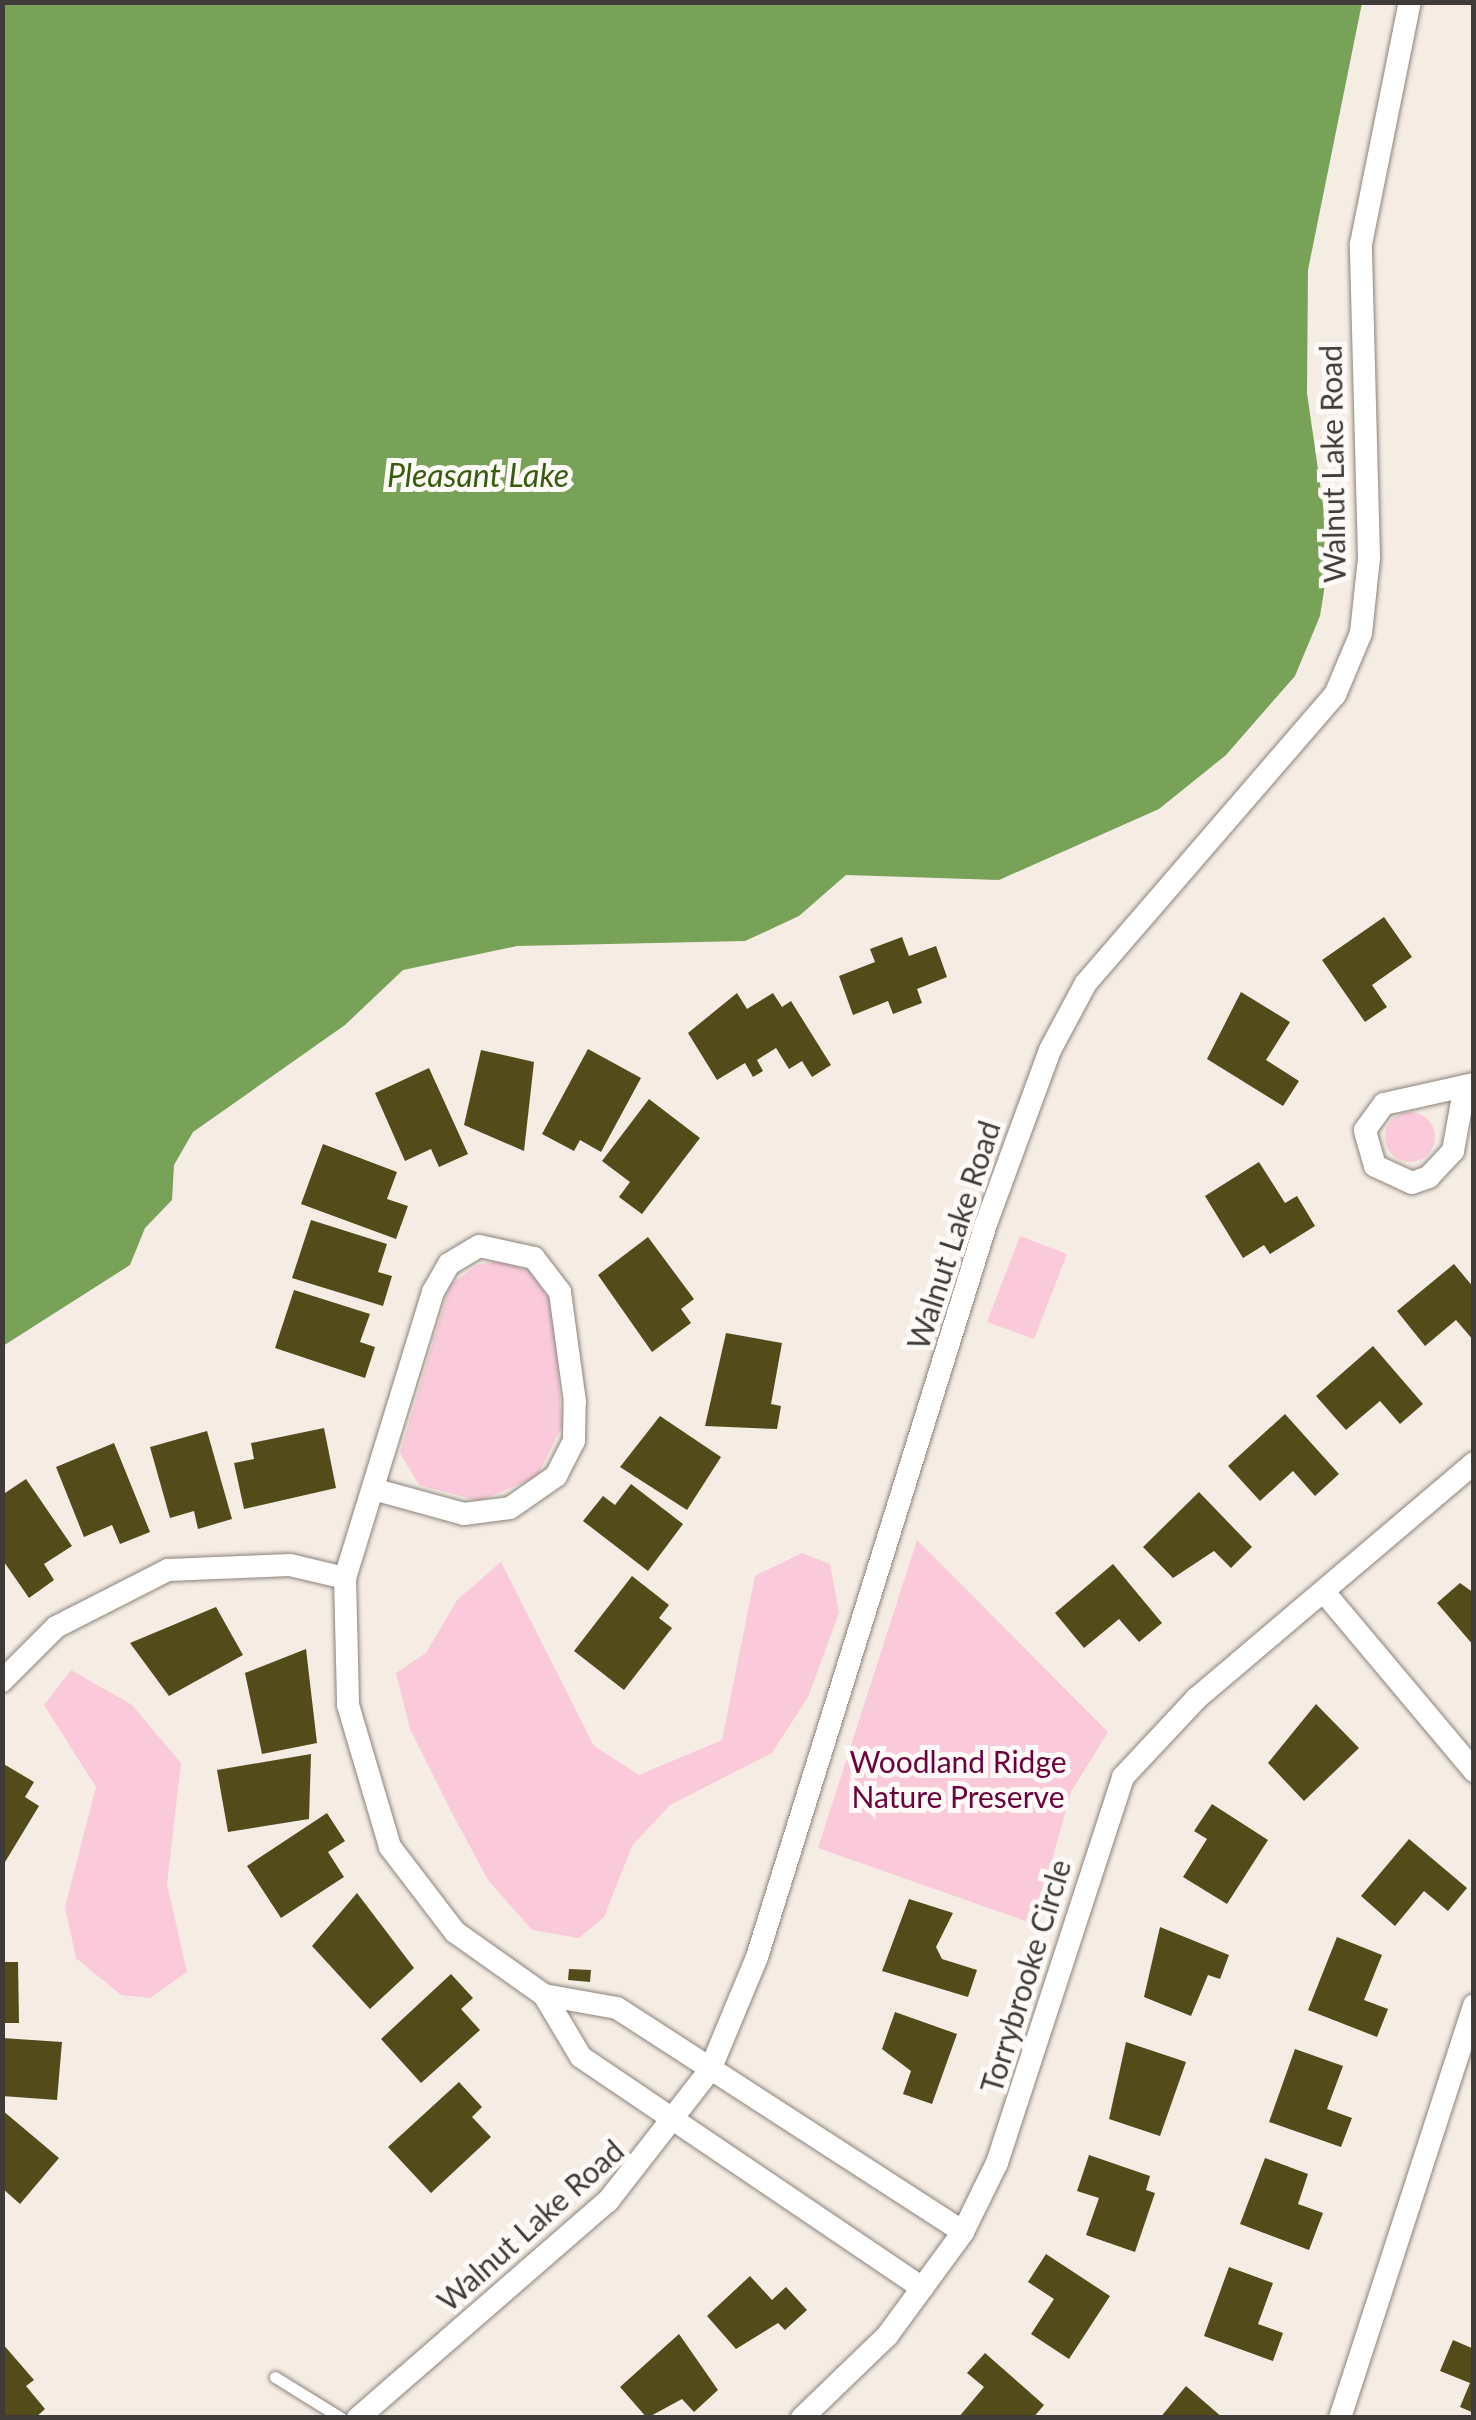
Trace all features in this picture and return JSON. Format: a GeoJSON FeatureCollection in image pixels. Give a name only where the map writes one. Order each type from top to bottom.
{"type":"FeatureCollection","features":[{"type":"Feature","properties":{"kind":"street","name":"Walnut Lake Road"},"geometry":{"type":"LineString","coordinates":[[358,2418],[608,2201],[677,2122],[710,2070],[757,1956],[982,1234],[1050,1050],[1086,983],[1298,746],[1334,695],[1360,633],[1369,558],[1362,244],[1410,2]]}},
{"type":"Feature","properties":{"kind":"street"},"geometry":{"type":"LineString","coordinates":[[1469,1088],[1453,1151],[1429,1177],[1412,1183],[1376,1166],[1365,1130],[1384,1104],[1469,1088]]}},
{"type":"Feature","properties":{"kind":"street"},"geometry":{"type":"LineString","coordinates":[[374,1490],[488,1512],[533,1498],[556,1476],[574,1441],[575,1402],[560,1292],[534,1258],[478,1246],[449,1264],[374,1490],[345,1578],[348,1704],[390,1847],[455,1932],[544,1995],[580,2057],[922,2288]]}},
{"type":"Feature","properties":{"kind":"street","name":"Torrybrooke Circle"},"geometry":{"type":"LineString","coordinates":[[802,2418],[887,2336],[963,2232],[998,2163],[1123,1776],[1197,1698],[1474,1463]]}},
{"type":"Feature","properties":{"kind":"street"},"geometry":{"type":"LineString","coordinates":[[2,1682],[56,1627],[168,1570],[290,1565],[345,1578]]}},
{"type":"Feature","properties":{"kind":"street"},"geometry":{"type":"LineString","coordinates":[[1324,1592],[1474,1771]]}},
{"type":"Feature","properties":{"kind":"street"},"geometry":{"type":"LineString","coordinates":[[544,1995],[596,1997],[963,2232]]}},
{"type":"Feature","properties":{"kind":"street"},"geometry":{"type":"LineString","coordinates":[[1340,2418],[1474,2005]]}},
{"type":"Feature","properties":{"kind":"lane"},"geometry":{"type":"LineString","coordinates":[[275,2377],[341,2418]]}},
{"type":"Feature","properties":{"kind":"green space"},"geometry":{"type":"Polygon","coordinates":[[[1410,1112],[1428,1119],[1435,1137],[1428,1155],[1410,1162],[1392,1155],[1385,1137],[1392,1119],[1410,1112]]]}},
{"type":"Feature","properties":{"kind":"green space"},"geometry":{"type":"Polygon","coordinates":[[[1020,1236],[1067,1254],[1034,1339],[987,1322],[1020,1236]]]}},
{"type":"Feature","properties":{"kind":"green space"},"geometry":{"type":"Polygon","coordinates":[[[501,1261],[531,1272],[553,1306],[562,1426],[537,1477],[479,1501],[419,1485],[400,1453],[450,1285],[477,1265],[501,1261]]]}},
{"type":"Feature","properties":{"kind":"green space","name":"Woodland Ridge Nature Preserve"},"geometry":{"type":"Polygon","coordinates":[[[917,1540],[1108,1732],[1071,1792],[1034,1924],[818,1848],[917,1540]]]}},
{"type":"Feature","properties":{"kind":"green space"},"geometry":{"type":"Polygon","coordinates":[[[802,1553],[830,1564],[839,1613],[808,1697],[772,1753],[670,1805],[632,1846],[604,1917],[579,1938],[532,1930],[488,1880],[453,1815],[410,1729],[396,1673],[426,1653],[457,1600],[501,1562],[594,1746],[639,1775],[722,1740],[755,1576],[802,1553]]]}},
{"type":"Feature","properties":{"kind":"green space"},"geometry":{"type":"Polygon","coordinates":[[[71,1670],[132,1705],[181,1763],[167,1884],[187,1972],[150,1998],[121,1995],[76,1958],[65,1907],[96,1787],[44,1705],[71,1670]]]}},
{"type":"Feature","properties":{"kind":"water","name":"Pleasant Lake"},"geometry":{"type":"Polygon","coordinates":[[[3,2],[1362,3],[1308,270],[1307,393],[1330,553],[1320,616],[1295,676],[1226,755],[1159,809],[999,880],[846,875],[799,916],[745,941],[517,946],[403,970],[345,1025],[193,1132],[174,1165],[172,1200],[145,1228],[130,1265],[3,1346],[3,2]]]}},
{"type":"Feature","properties":{"kind":"building"},"geometry":{"type":"Polygon","coordinates":[[[1384,917],[1412,957],[1372,985],[1387,1007],[1365,1022],[1322,960],[1384,917]]]}},
{"type":"Feature","properties":{"kind":"building"},"geometry":{"type":"Polygon","coordinates":[[[902,937],[909,956],[936,946],[947,977],[917,989],[922,1003],[893,1014],[888,1001],[853,1015],[839,976],[875,962],[870,949],[902,937]]]}},
{"type":"Feature","properties":{"kind":"building"},"geometry":{"type":"Polygon","coordinates":[[[1241,992],[1290,1022],[1266,1060],[1299,1081],[1283,1106],[1207,1059],[1241,992]]]}},
{"type":"Feature","properties":{"kind":"building"},"geometry":{"type":"Polygon","coordinates":[[[737,993],[747,1009],[773,993],[782,1007],[791,1001],[831,1065],[812,1077],[802,1061],[789,1069],[776,1048],[757,1060],[763,1071],[753,1077],[745,1063],[717,1080],[688,1033],[737,993]]]}},
{"type":"Feature","properties":{"kind":"building"},"geometry":{"type":"Polygon","coordinates":[[[588,1049],[641,1078],[601,1152],[580,1140],[574,1151],[542,1134],[588,1049]]]}},
{"type":"Feature","properties":{"kind":"building"},"geometry":{"type":"Polygon","coordinates":[[[481,1050],[534,1062],[524,1151],[464,1125],[481,1050]]]}},
{"type":"Feature","properties":{"kind":"building"},"geometry":{"type":"Polygon","coordinates":[[[429,1068],[468,1154],[439,1167],[431,1149],[405,1161],[375,1093],[429,1068]]]}},
{"type":"Feature","properties":{"kind":"building"},"geometry":{"type":"Polygon","coordinates":[[[649,1099],[700,1138],[642,1214],[619,1197],[630,1182],[602,1161],[649,1099]]]}},
{"type":"Feature","properties":{"kind":"building"},"geometry":{"type":"Polygon","coordinates":[[[323,1144],[397,1172],[387,1199],[408,1206],[396,1239],[301,1204],[323,1144]]]}},
{"type":"Feature","properties":{"kind":"building"},"geometry":{"type":"Polygon","coordinates":[[[1259,1162],[1285,1203],[1297,1196],[1315,1226],[1270,1254],[1264,1245],[1243,1258],[1205,1196],[1259,1162]]]}},
{"type":"Feature","properties":{"kind":"building"},"geometry":{"type":"Polygon","coordinates":[[[311,1220],[387,1244],[378,1272],[392,1276],[383,1306],[292,1278],[311,1220]]]}},
{"type":"Feature","properties":{"kind":"building"},"geometry":{"type":"Polygon","coordinates":[[[648,1237],[694,1299],[681,1309],[691,1323],[652,1352],[598,1275],[648,1237]]]}},
{"type":"Feature","properties":{"kind":"building"},"geometry":{"type":"Polygon","coordinates":[[[1454,1264],[1474,1288],[1474,1341],[1456,1320],[1425,1346],[1397,1311],[1454,1264]]]}},
{"type":"Feature","properties":{"kind":"building"},"geometry":{"type":"Polygon","coordinates":[[[294,1290],[370,1314],[360,1342],[375,1347],[365,1378],[275,1348],[294,1290]]]}},
{"type":"Feature","properties":{"kind":"building"},"geometry":{"type":"Polygon","coordinates":[[[726,1333],[782,1343],[771,1404],[781,1406],[777,1429],[705,1426],[726,1333]]]}},
{"type":"Feature","properties":{"kind":"building"},"geometry":{"type":"Polygon","coordinates":[[[1373,1346],[1423,1404],[1400,1424],[1380,1401],[1346,1430],[1316,1396],[1373,1346]]]}},
{"type":"Feature","properties":{"kind":"building"},"geometry":{"type":"Polygon","coordinates":[[[1285,1414],[1339,1474],[1315,1496],[1293,1471],[1260,1501],[1228,1466],[1285,1414]]]}},
{"type":"Feature","properties":{"kind":"building"},"geometry":{"type":"Polygon","coordinates":[[[660,1416],[721,1457],[687,1510],[620,1467],[660,1416]]]}},
{"type":"Feature","properties":{"kind":"building"},"geometry":{"type":"Polygon","coordinates":[[[324,1428],[336,1488],[244,1509],[234,1463],[254,1459],[251,1443],[324,1428]]]}},
{"type":"Feature","properties":{"kind":"building"},"geometry":{"type":"Polygon","coordinates":[[[207,1431],[232,1519],[198,1529],[194,1511],[170,1518],[150,1447],[207,1431]]]}},
{"type":"Feature","properties":{"kind":"building"},"geometry":{"type":"Polygon","coordinates":[[[114,1443],[150,1532],[120,1544],[112,1525],[84,1537],[56,1467],[114,1443]]]}},
{"type":"Feature","properties":{"kind":"building"},"geometry":{"type":"Polygon","coordinates":[[[26,1479],[72,1546],[44,1564],[54,1580],[29,1598],[2,1559],[2,1495],[26,1479]]]}},
{"type":"Feature","properties":{"kind":"building"},"geometry":{"type":"Polygon","coordinates":[[[631,1484],[683,1524],[648,1571],[583,1521],[603,1496],[615,1505],[631,1484]]]}},
{"type":"Feature","properties":{"kind":"building"},"geometry":{"type":"Polygon","coordinates":[[[1199,1492],[1252,1547],[1231,1568],[1214,1551],[1173,1578],[1143,1547],[1199,1492]]]}},
{"type":"Feature","properties":{"kind":"building"},"geometry":{"type":"Polygon","coordinates":[[[1113,1564],[1162,1623],[1139,1642],[1119,1619],[1084,1648],[1055,1613],[1113,1564]]]}},
{"type":"Feature","properties":{"kind":"building"},"geometry":{"type":"Polygon","coordinates":[[[632,1576],[669,1605],[659,1618],[672,1628],[624,1690],[574,1651],[632,1576]]]}},
{"type":"Feature","properties":{"kind":"building"},"geometry":{"type":"Polygon","coordinates":[[[1460,1583],[1474,1593],[1474,1646],[1437,1603],[1460,1583]]]}},
{"type":"Feature","properties":{"kind":"building"},"geometry":{"type":"Polygon","coordinates":[[[216,1607],[243,1655],[169,1696],[130,1643],[216,1607]]]}},
{"type":"Feature","properties":{"kind":"building"},"geometry":{"type":"Polygon","coordinates":[[[306,1649],[317,1743],[262,1754],[245,1673],[306,1649]]]}},
{"type":"Feature","properties":{"kind":"building"},"geometry":{"type":"Polygon","coordinates":[[[1316,1704],[1359,1748],[1304,1801],[1268,1763],[1316,1704]]]}},
{"type":"Feature","properties":{"kind":"building"},"geometry":{"type":"Polygon","coordinates":[[[311,1754],[309,1819],[228,1832],[217,1770],[311,1754]]]}},
{"type":"Feature","properties":{"kind":"building"},"geometry":{"type":"Polygon","coordinates":[[[2,1763],[34,1782],[25,1797],[39,1806],[2,1867],[2,1763]]]}},
{"type":"Feature","properties":{"kind":"building"},"geometry":{"type":"Polygon","coordinates":[[[1212,1804],[1268,1840],[1227,1904],[1183,1877],[1207,1839],[1194,1831],[1212,1804]]]}},
{"type":"Feature","properties":{"kind":"building"},"geometry":{"type":"Polygon","coordinates":[[[327,1813],[345,1841],[328,1852],[344,1877],[281,1918],[247,1866],[327,1813]]]}},
{"type":"Feature","properties":{"kind":"building"},"geometry":{"type":"Polygon","coordinates":[[[1409,1839],[1467,1888],[1448,1911],[1424,1891],[1395,1926],[1361,1896],[1409,1839]]]}},
{"type":"Feature","properties":{"kind":"building"},"geometry":{"type":"Polygon","coordinates":[[[357,1893],[414,1968],[370,2009],[312,1946],[357,1893]]]}},
{"type":"Feature","properties":{"kind":"building"},"geometry":{"type":"Polygon","coordinates":[[[909,1899],[953,1913],[936,1947],[942,1959],[977,1970],[968,1997],[882,1971],[909,1899]]]}},
{"type":"Feature","properties":{"kind":"building"},"geometry":{"type":"Polygon","coordinates":[[[1160,1927],[1229,1955],[1220,1979],[1208,1975],[1191,2016],[1144,1997],[1160,1927]]]}},
{"type":"Feature","properties":{"kind":"building"},"geometry":{"type":"Polygon","coordinates":[[[1337,1937],[1382,1955],[1364,2000],[1388,2009],[1377,2037],[1308,2010],[1337,1937]]]}},
{"type":"Feature","properties":{"kind":"building"},"geometry":{"type":"Polygon","coordinates":[[[2,1962],[18,1962],[19,2023],[2,2023],[2,1962]]]}},
{"type":"Feature","properties":{"kind":"building"},"geometry":{"type":"Polygon","coordinates":[[[569,1969],[591,1970],[590,1982],[568,1980],[569,1969]]]}},
{"type":"Feature","properties":{"kind":"building"},"geometry":{"type":"Polygon","coordinates":[[[451,1974],[473,1998],[461,2009],[480,2030],[421,2083],[381,2039],[451,1974]]]}},
{"type":"Feature","properties":{"kind":"building"},"geometry":{"type":"Polygon","coordinates":[[[895,2012],[957,2034],[932,2104],[903,2094],[911,2071],[882,2049],[895,2012]]]}},
{"type":"Feature","properties":{"kind":"building"},"geometry":{"type":"Polygon","coordinates":[[[2,2038],[62,2042],[57,2100],[2,2096],[2,2038]]]}},
{"type":"Feature","properties":{"kind":"building"},"geometry":{"type":"Polygon","coordinates":[[[1126,2042],[1186,2062],[1160,2136],[1109,2119],[1126,2042]]]}},
{"type":"Feature","properties":{"kind":"building"},"geometry":{"type":"Polygon","coordinates":[[[1295,2049],[1343,2066],[1327,2109],[1352,2118],[1341,2147],[1269,2122],[1295,2049]]]}},
{"type":"Feature","properties":{"kind":"building"},"geometry":{"type":"Polygon","coordinates":[[[459,2082],[482,2107],[472,2117],[491,2137],[431,2193],[388,2147],[459,2082]]]}},
{"type":"Feature","properties":{"kind":"building"},"geometry":{"type":"Polygon","coordinates":[[[2,2110],[59,2158],[20,2204],[2,2188],[2,2110]]]}},
{"type":"Feature","properties":{"kind":"building"},"geometry":{"type":"Polygon","coordinates":[[[1089,2155],[1150,2176],[1146,2190],[1155,2193],[1135,2252],[1086,2235],[1099,2198],[1077,2191],[1089,2155]]]}},
{"type":"Feature","properties":{"kind":"building"},"geometry":{"type":"Polygon","coordinates":[[[1265,2158],[1308,2174],[1298,2204],[1323,2213],[1309,2250],[1240,2224],[1265,2158]]]}},
{"type":"Feature","properties":{"kind":"building"},"geometry":{"type":"Polygon","coordinates":[[[1046,2254],[1110,2296],[1069,2359],[1031,2334],[1054,2299],[1028,2282],[1046,2254]]]}},
{"type":"Feature","properties":{"kind":"building"},"geometry":{"type":"Polygon","coordinates":[[[1229,2267],[1273,2283],[1258,2324],[1283,2333],[1273,2361],[1204,2336],[1229,2267]]]}},
{"type":"Feature","properties":{"kind":"building"},"geometry":{"type":"Polygon","coordinates":[[[750,2276],[772,2300],[786,2287],[807,2310],[785,2330],[778,2323],[736,2349],[707,2316],[750,2276]]]}},
{"type":"Feature","properties":{"kind":"building"},"geometry":{"type":"Polygon","coordinates":[[[679,2334],[718,2390],[694,2412],[682,2399],[647,2418],[620,2387],[679,2334]]]}},
{"type":"Feature","properties":{"kind":"building"},"geometry":{"type":"Polygon","coordinates":[[[1453,2340],[1474,2349],[1474,2413],[1460,2407],[1470,2383],[1440,2371],[1453,2340]]]}},
{"type":"Feature","properties":{"kind":"building"},"geometry":{"type":"Polygon","coordinates":[[[2,2343],[34,2380],[26,2386],[45,2409],[35,2418],[2,2418],[2,2343]]]}},
{"type":"Feature","properties":{"kind":"building"},"geometry":{"type":"Polygon","coordinates":[[[985,2353],[1044,2405],[1033,2418],[958,2418],[984,2387],[967,2373],[985,2353]]]}},
{"type":"Feature","properties":{"kind":"building"},"geometry":{"type":"Polygon","coordinates":[[[1186,2386],[1223,2418],[1160,2418],[1186,2386]]]}}]}
